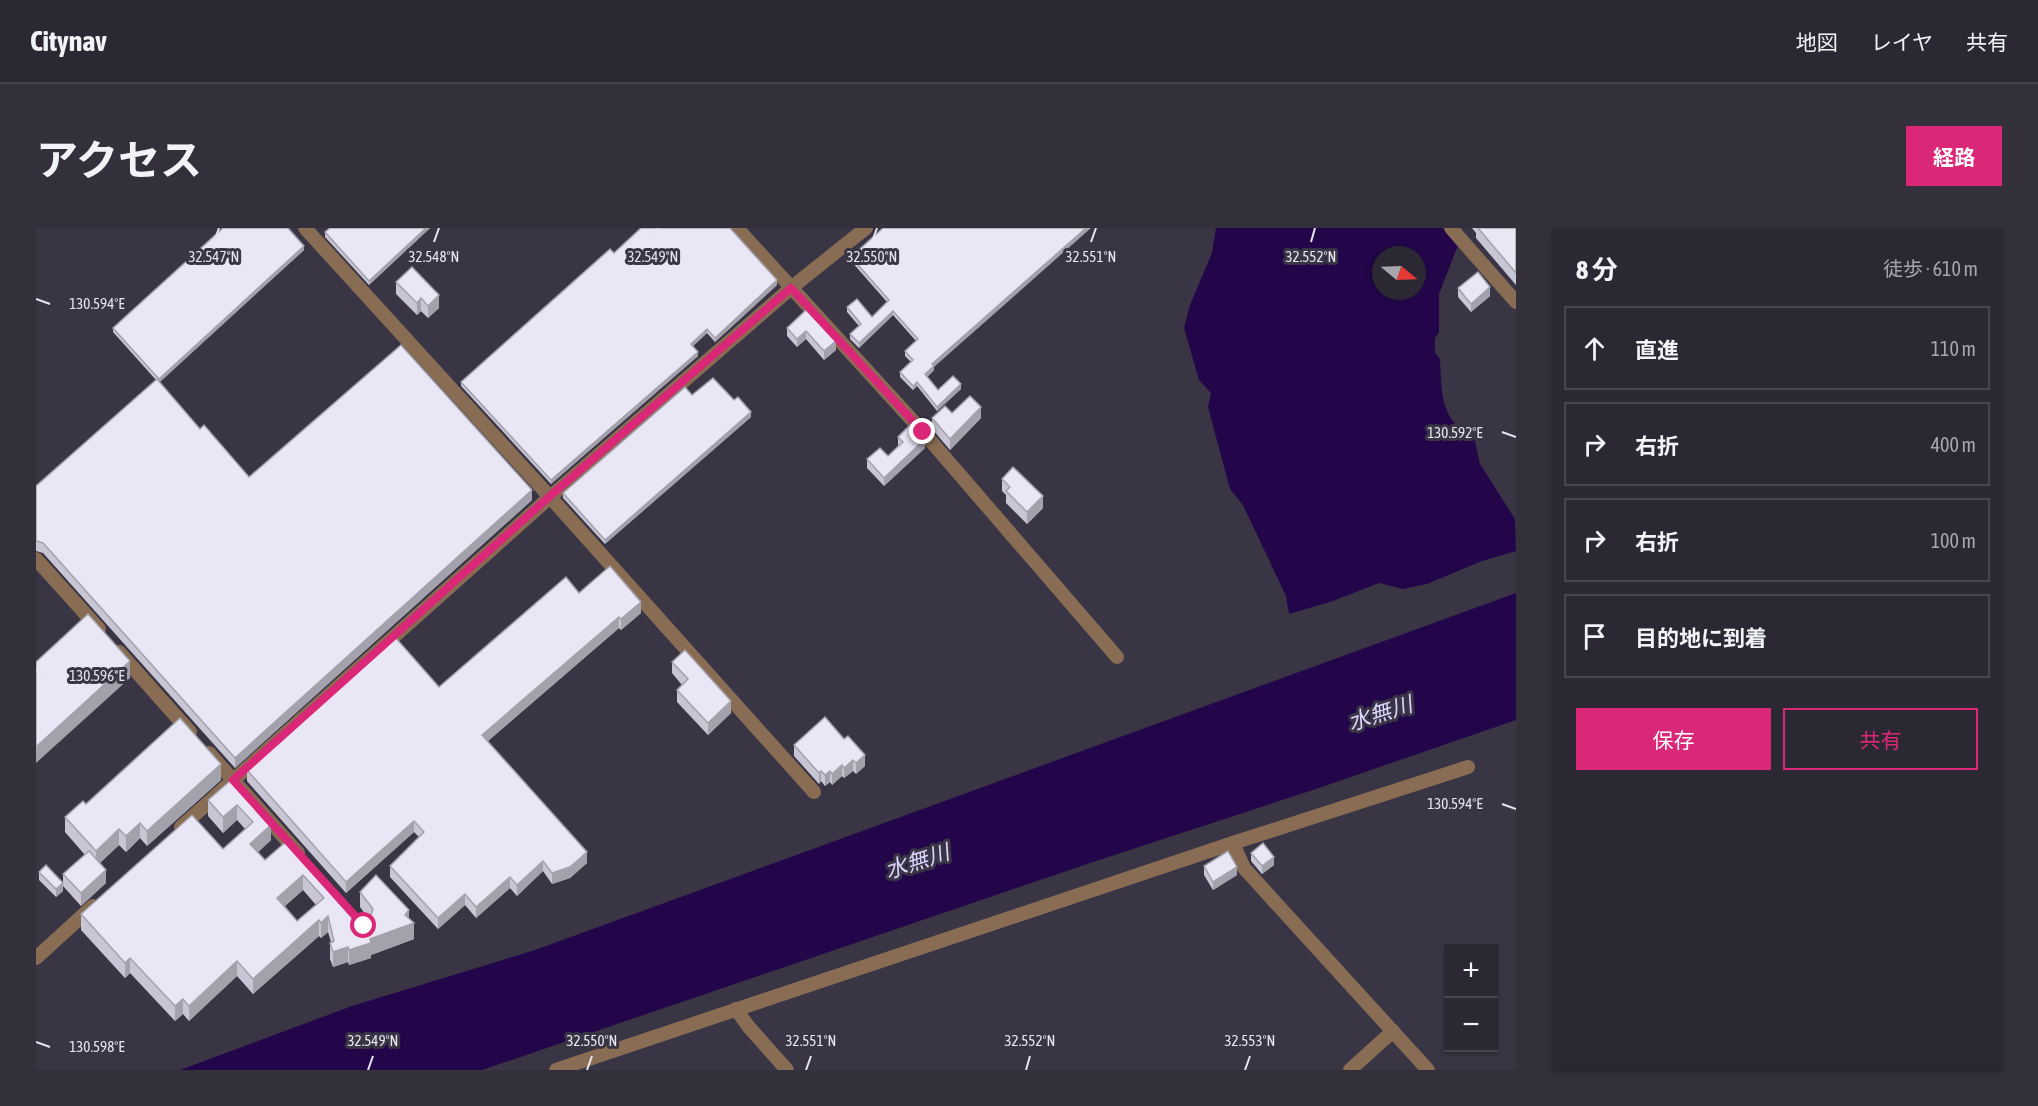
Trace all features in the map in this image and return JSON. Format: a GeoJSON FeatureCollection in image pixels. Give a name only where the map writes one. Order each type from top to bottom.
{"type":"FeatureCollection","features":[{"type":"Feature","properties":{"kind":"street"},"geometry":{"type":"LineString","coordinates":[[305,228],[550,496],[814,792]]}},
{"type":"Feature","properties":{"kind":"street"},"geometry":{"type":"LineString","coordinates":[[737,228],[923,432],[1117,657]]}},
{"type":"Feature","properties":{"kind":"street"},"geometry":{"type":"LineString","coordinates":[[172,835],[550,496],[791,288],[866,228]]}},
{"type":"Feature","properties":{"kind":"street"},"geometry":{"type":"LineString","coordinates":[[1451,228],[1516,302]]}},
{"type":"Feature","properties":{"kind":"street"},"geometry":{"type":"LineString","coordinates":[[36,559],[310,866]]}},
{"type":"Feature","properties":{"kind":"street"},"geometry":{"type":"LineString","coordinates":[[556,1070],[1233,843],[1468,767]]}},
{"type":"Feature","properties":{"kind":"street"},"geometry":{"type":"LineString","coordinates":[[1233,843],[1244,868],[1428,1070]]}},
{"type":"Feature","properties":{"kind":"street"},"geometry":{"type":"LineString","coordinates":[[36,958],[103,898]]}},
{"type":"Feature","properties":{"kind":"street"},"geometry":{"type":"LineString","coordinates":[[736,1009],[748,1026],[788,1070]]}},
{"type":"Feature","properties":{"kind":"street"},"geometry":{"type":"LineString","coordinates":[[1350,1070],[1393,1031]]}},
{"type":"Feature","properties":{"kind":"water"},"geometry":{"type":"Polygon","coordinates":[[[1216,228],[1443,228],[1458,245],[1439,294],[1439,333],[1435,338],[1435,353],[1440,359],[1445,406],[1455,424],[1475,441],[1480,464],[1515,519],[1516,551],[1482,561],[1427,584],[1403,589],[1379,583],[1333,601],[1289,614],[1286,596],[1243,505],[1230,489],[1208,407],[1211,393],[1199,380],[1184,328],[1190,305],[1212,253],[1216,228]]]}},
{"type":"Feature","properties":{"kind":"water","name":"水無川"},"geometry":{"type":"Polygon","coordinates":[[[1516,593],[1516,720],[482,1070],[180,1070],[352,1006],[535,950],[1516,593]]]}},
{"type":"Feature","properties":{"kind":"building"},"geometry":{"type":"Polygon","coordinates":[[[223,228],[288,228],[304,246],[159,379],[113,328],[223,228]]]}},
{"type":"Feature","properties":{"kind":"building"},"geometry":{"type":"Polygon","coordinates":[[[330,228],[426,228],[369,281],[325,232],[330,228]]]}},
{"type":"Feature","properties":{"kind":"building"},"geometry":{"type":"Polygon","coordinates":[[[641,228],[730,228],[777,280],[715,338],[707,329],[691,344],[698,352],[551,480],[461,382],[610,249],[614,253],[641,228]]]}},
{"type":"Feature","properties":{"kind":"building"},"geometry":{"type":"Polygon","coordinates":[[[883,228],[1086,228],[932,364],[934,366],[925,374],[938,390],[953,376],[961,384],[937,407],[917,382],[913,386],[900,372],[913,360],[905,351],[918,339],[893,311],[859,343],[850,334],[861,324],[847,307],[857,299],[872,317],[889,300],[851,257],[883,228]]]}},
{"type":"Feature","properties":{"kind":"building"},"geometry":{"type":"Polygon","coordinates":[[[1478,228],[1516,228],[1516,273],[1478,228]]]}},
{"type":"Feature","properties":{"kind":"building"},"geometry":{"type":"Polygon","coordinates":[[[412,267],[439,295],[428,306],[421,298],[417,303],[396,282],[412,267]]]}},
{"type":"Feature","properties":{"kind":"building"},"geometry":{"type":"Polygon","coordinates":[[[1478,272],[1490,287],[1471,304],[1458,288],[1478,272]]]}},
{"type":"Feature","properties":{"kind":"building"},"geometry":{"type":"Polygon","coordinates":[[[806,310],[836,341],[824,351],[806,331],[797,339],[787,328],[806,310]]]}},
{"type":"Feature","properties":{"kind":"building"},"geometry":{"type":"Polygon","coordinates":[[[401,345],[532,490],[235,758],[43,543],[36,541],[36,486],[157,379],[200,429],[204,425],[249,477],[401,345]]]}},
{"type":"Feature","properties":{"kind":"building"},"geometry":{"type":"Polygon","coordinates":[[[713,378],[734,400],[738,397],[751,412],[605,540],[563,493],[685,387],[692,395],[713,378]]]}},
{"type":"Feature","properties":{"kind":"building"},"geometry":{"type":"Polygon","coordinates":[[[970,396],[981,407],[950,439],[932,418],[945,406],[952,413],[970,396]]]}},
{"type":"Feature","properties":{"kind":"building"},"geometry":{"type":"Polygon","coordinates":[[[910,425],[925,439],[884,478],[867,459],[880,448],[888,456],[903,442],[898,437],[910,425]]]}},
{"type":"Feature","properties":{"kind":"building"},"geometry":{"type":"Polygon","coordinates":[[[1013,467],[1043,496],[1027,512],[1006,491],[1010,487],[1002,479],[1013,467]]]}},
{"type":"Feature","properties":{"kind":"building"},"geometry":{"type":"Polygon","coordinates":[[[610,566],[641,602],[621,619],[619,617],[482,735],[587,852],[570,867],[552,873],[543,861],[517,885],[510,877],[476,907],[465,894],[438,918],[390,866],[424,832],[414,821],[346,882],[247,770],[395,637],[439,687],[566,577],[579,593],[610,566]]]}},
{"type":"Feature","properties":{"kind":"building"},"geometry":{"type":"Polygon","coordinates":[[[88,614],[130,661],[36,747],[36,662],[88,614]]]}},
{"type":"Feature","properties":{"kind":"building"},"geometry":{"type":"Polygon","coordinates":[[[685,650],[731,701],[708,723],[677,690],[688,679],[672,662],[685,650]]]}},
{"type":"Feature","properties":{"kind":"building"},"geometry":{"type":"Polygon","coordinates":[[[825,717],[844,739],[848,736],[865,755],[856,763],[853,760],[844,768],[842,765],[832,774],[830,771],[825,775],[821,771],[819,773],[794,745],[825,717]]]}},
{"type":"Feature","properties":{"kind":"building"},"geometry":{"type":"Polygon","coordinates":[[[180,718],[221,764],[147,831],[140,823],[126,836],[119,829],[96,851],[65,817],[83,801],[86,804],[180,718]]]}},
{"type":"Feature","properties":{"kind":"building"},"geometry":{"type":"Polygon","coordinates":[[[230,781],[271,825],[250,844],[265,860],[288,840],[362,919],[370,918],[373,909],[360,892],[376,875],[409,910],[405,915],[414,923],[370,939],[371,943],[333,952],[330,943],[334,941],[328,916],[321,923],[319,920],[253,979],[237,961],[189,1006],[183,999],[175,1006],[130,958],[125,963],[81,914],[192,815],[223,849],[253,822],[237,805],[223,817],[208,800],[230,781]],[[303,875],[277,898],[297,921],[324,898],[303,875]]]}},
{"type":"Feature","properties":{"kind":"building"},"geometry":{"type":"Polygon","coordinates":[[[1263,843],[1274,857],[1262,866],[1251,853],[1263,843]]]}},
{"type":"Feature","properties":{"kind":"building"},"geometry":{"type":"Polygon","coordinates":[[[89,851],[106,870],[81,893],[63,874],[89,851]]]}},
{"type":"Feature","properties":{"kind":"building"},"geometry":{"type":"Polygon","coordinates":[[[1228,851],[1237,867],[1213,882],[1204,866],[1228,851]]]}},
{"type":"Feature","properties":{"kind":"building"},"geometry":{"type":"Polygon","coordinates":[[[46,865],[63,883],[56,889],[39,872],[46,865]]]}},
{"type":"Feature","properties":{"kind":"route"},"geometry":{"type":"LineString","coordinates":[[364,926],[233,780],[550,496],[791,288],[923,432]]}}]}
